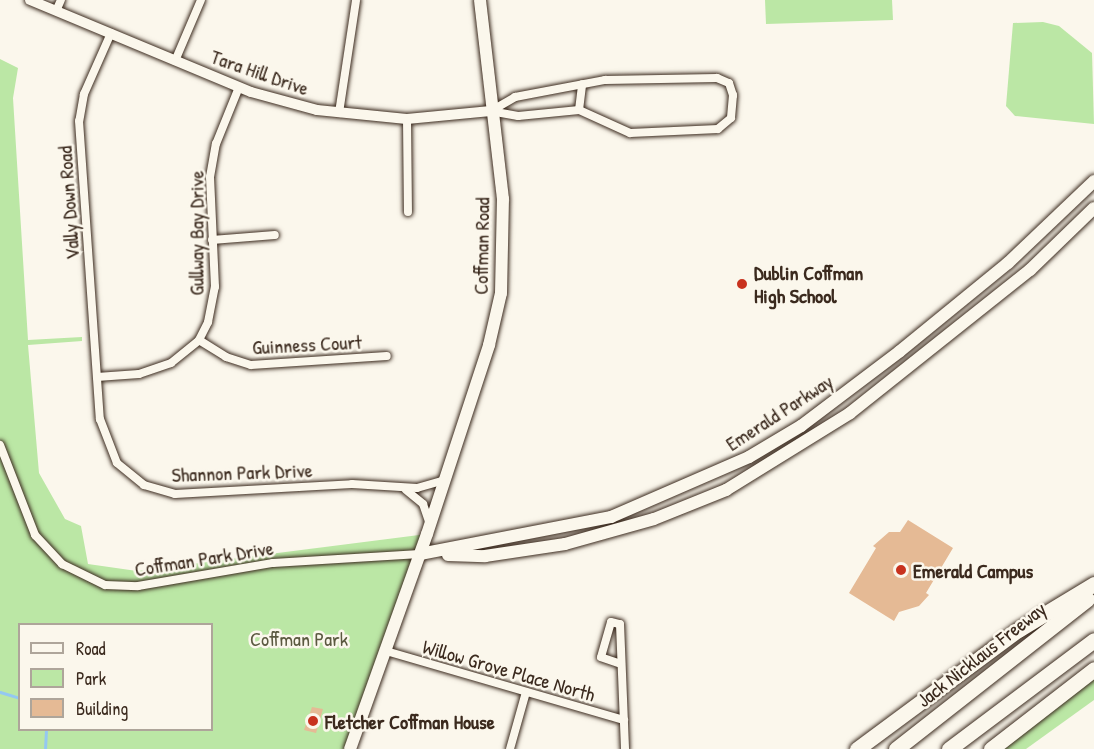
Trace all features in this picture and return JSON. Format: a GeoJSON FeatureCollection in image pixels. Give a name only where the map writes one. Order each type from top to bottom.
{"type":"FeatureCollection","features":[{"type":"Feature","properties":{"kind":"highway"},"geometry":{"type":"LineString","coordinates":[[857,749],[1018,630],[1094,584]]}},
{"type":"Feature","properties":{"kind":"highway","name":"Jack Nicklaus Freeway"},"geometry":{"type":"LineString","coordinates":[[896,749],[1094,594]]}},
{"type":"Feature","properties":{"kind":"highway"},"geometry":{"type":"LineString","coordinates":[[949,749],[1094,640]]}},
{"type":"Feature","properties":{"kind":"highway"},"geometry":{"type":"LineString","coordinates":[[991,749],[1094,669]]}},
{"type":"Feature","properties":{"kind":"main road","name":"Coffman Road"},"geometry":{"type":"LineString","coordinates":[[420,554],[489,345],[501,293],[503,200],[480,0]]}},
{"type":"Feature","properties":{"kind":"main road","name":"Emerald Parkway"},"geometry":{"type":"LineString","coordinates":[[420,554],[611,517],[749,457],[801,426],[900,351],[1008,263],[1094,181]]}},
{"type":"Feature","properties":{"kind":"main road","name":"Emerald Parkway"},"geometry":{"type":"LineString","coordinates":[[420,554],[485,556],[565,544],[654,519],[726,490],[849,413],[1030,270],[1094,208]]}},
{"type":"Feature","properties":{"kind":"main road"},"geometry":{"type":"LineString","coordinates":[[350,749],[420,554]]}},
{"type":"Feature","properties":{"kind":"street","name":"Tara Hill Drive"},"geometry":{"type":"LineString","coordinates":[[30,0],[59,5],[111,33],[239,87],[339,113],[407,119],[491,111]]}},
{"type":"Feature","properties":{"kind":"street"},"geometry":{"type":"LineString","coordinates":[[175,61],[201,0]]}},
{"type":"Feature","properties":{"kind":"street"},"geometry":{"type":"LineString","coordinates":[[339,113],[356,0]]}},
{"type":"Feature","properties":{"kind":"street","name":"Vally Down Road"},"geometry":{"type":"LineString","coordinates":[[97,376],[79,121],[84,94],[111,33]]}},
{"type":"Feature","properties":{"kind":"street"},"geometry":{"type":"LineString","coordinates":[[721,78],[732,86],[733,114],[718,129],[638,133],[579,110],[518,116],[491,111],[514,97],[582,84],[721,78]]}},
{"type":"Feature","properties":{"kind":"street"},"geometry":{"type":"LineString","coordinates":[[579,110],[582,84]]}},
{"type":"Feature","properties":{"kind":"street","name":"Gullway Bay Drive"},"geometry":{"type":"LineString","coordinates":[[199,340],[213,303],[212,161],[239,87]]}},
{"type":"Feature","properties":{"kind":"street"},"geometry":{"type":"LineString","coordinates":[[407,119],[408,212]]}},
{"type":"Feature","properties":{"kind":"street"},"geometry":{"type":"LineString","coordinates":[[212,240],[275,234]]}},
{"type":"Feature","properties":{"kind":"street"},"geometry":{"type":"LineString","coordinates":[[97,376],[157,369],[199,340]]}},
{"type":"Feature","properties":{"kind":"street","name":"Guinness Court"},"geometry":{"type":"LineString","coordinates":[[199,340],[226,357],[251,365],[387,356]]}},
{"type":"Feature","properties":{"kind":"street","name":"Shannon Park Drive"},"geometry":{"type":"LineString","coordinates":[[97,376],[100,419],[108,450],[131,478],[164,493],[352,484],[422,488],[445,480]]}},
{"type":"Feature","properties":{"kind":"street","name":"Coffman Park Drive"},"geometry":{"type":"LineString","coordinates":[[0,445],[35,535],[62,564],[105,585],[138,586],[273,563],[420,554]]}},
{"type":"Feature","properties":{"kind":"street"},"geometry":{"type":"LineString","coordinates":[[397,486],[419,499],[430,525]]}},
{"type":"Feature","properties":{"kind":"street"},"geometry":{"type":"LineString","coordinates":[[621,663],[601,657],[610,622],[620,624],[625,749]]}},
{"type":"Feature","properties":{"kind":"street","name":"Willow Grove Place North"},"geometry":{"type":"LineString","coordinates":[[386,651],[624,720]]}},
{"type":"Feature","properties":{"kind":"street"},"geometry":{"type":"LineString","coordinates":[[510,749],[526,692]]}},
{"type":"Feature","properties":{"kind":"green space"},"geometry":{"type":"Polygon","coordinates":[[[765,0],[892,0],[893,20],[766,24],[765,0]]]}},
{"type":"Feature","properties":{"kind":"green space"},"geometry":{"type":"Polygon","coordinates":[[[1043,22],[1059,26],[1092,53],[1094,124],[1015,116],[1006,106],[1013,23],[1043,22]]]}},
{"type":"Feature","properties":{"kind":"green space","name":"Coffman Park"},"geometry":{"type":"Polygon","coordinates":[[[0,59],[18,68],[13,98],[28,340],[82,337],[82,341],[28,345],[39,473],[65,519],[81,526],[88,564],[137,571],[427,534],[350,749],[0,749],[0,59]]]}},
{"type":"Feature","properties":{"kind":"green space"},"geometry":{"type":"Polygon","coordinates":[[[1094,676],[1094,700],[1026,749],[1000,749],[1094,676]]]}},
{"type":"Feature","properties":{"kind":"building","name":"Emerald Campus"},"geometry":{"type":"Polygon","coordinates":[[[908,520],[953,548],[926,593],[929,595],[919,606],[899,612],[894,621],[849,593],[876,548],[873,546],[889,532],[900,532],[908,520]]]}},
{"type":"Feature","properties":{"kind":"building","name":"Fletcher Coffman House"},"geometry":{"type":"Polygon","coordinates":[[[312,707],[323,709],[316,733],[304,730],[312,707]]]}},
{"type":"Feature","properties":{"kind":"waterway"},"geometry":{"type":"LineString","coordinates":[[0,692],[18,697]]}},
{"type":"Feature","properties":{"kind":"waterway"},"geometry":{"type":"LineString","coordinates":[[45,749],[46,731]]}},
{"type":"Feature","properties":{"kind":"place","name":"Dublin Coffman High School"},"geometry":{"type":"Point","coordinates":[742,284]}},
{"type":"Feature","properties":{"kind":"place","name":"Emerald Campus"},"geometry":{"type":"Point","coordinates":[901,570]}},
{"type":"Feature","properties":{"kind":"place","name":"Fletcher Coffman House"},"geometry":{"type":"Point","coordinates":[313,721]}}]}
